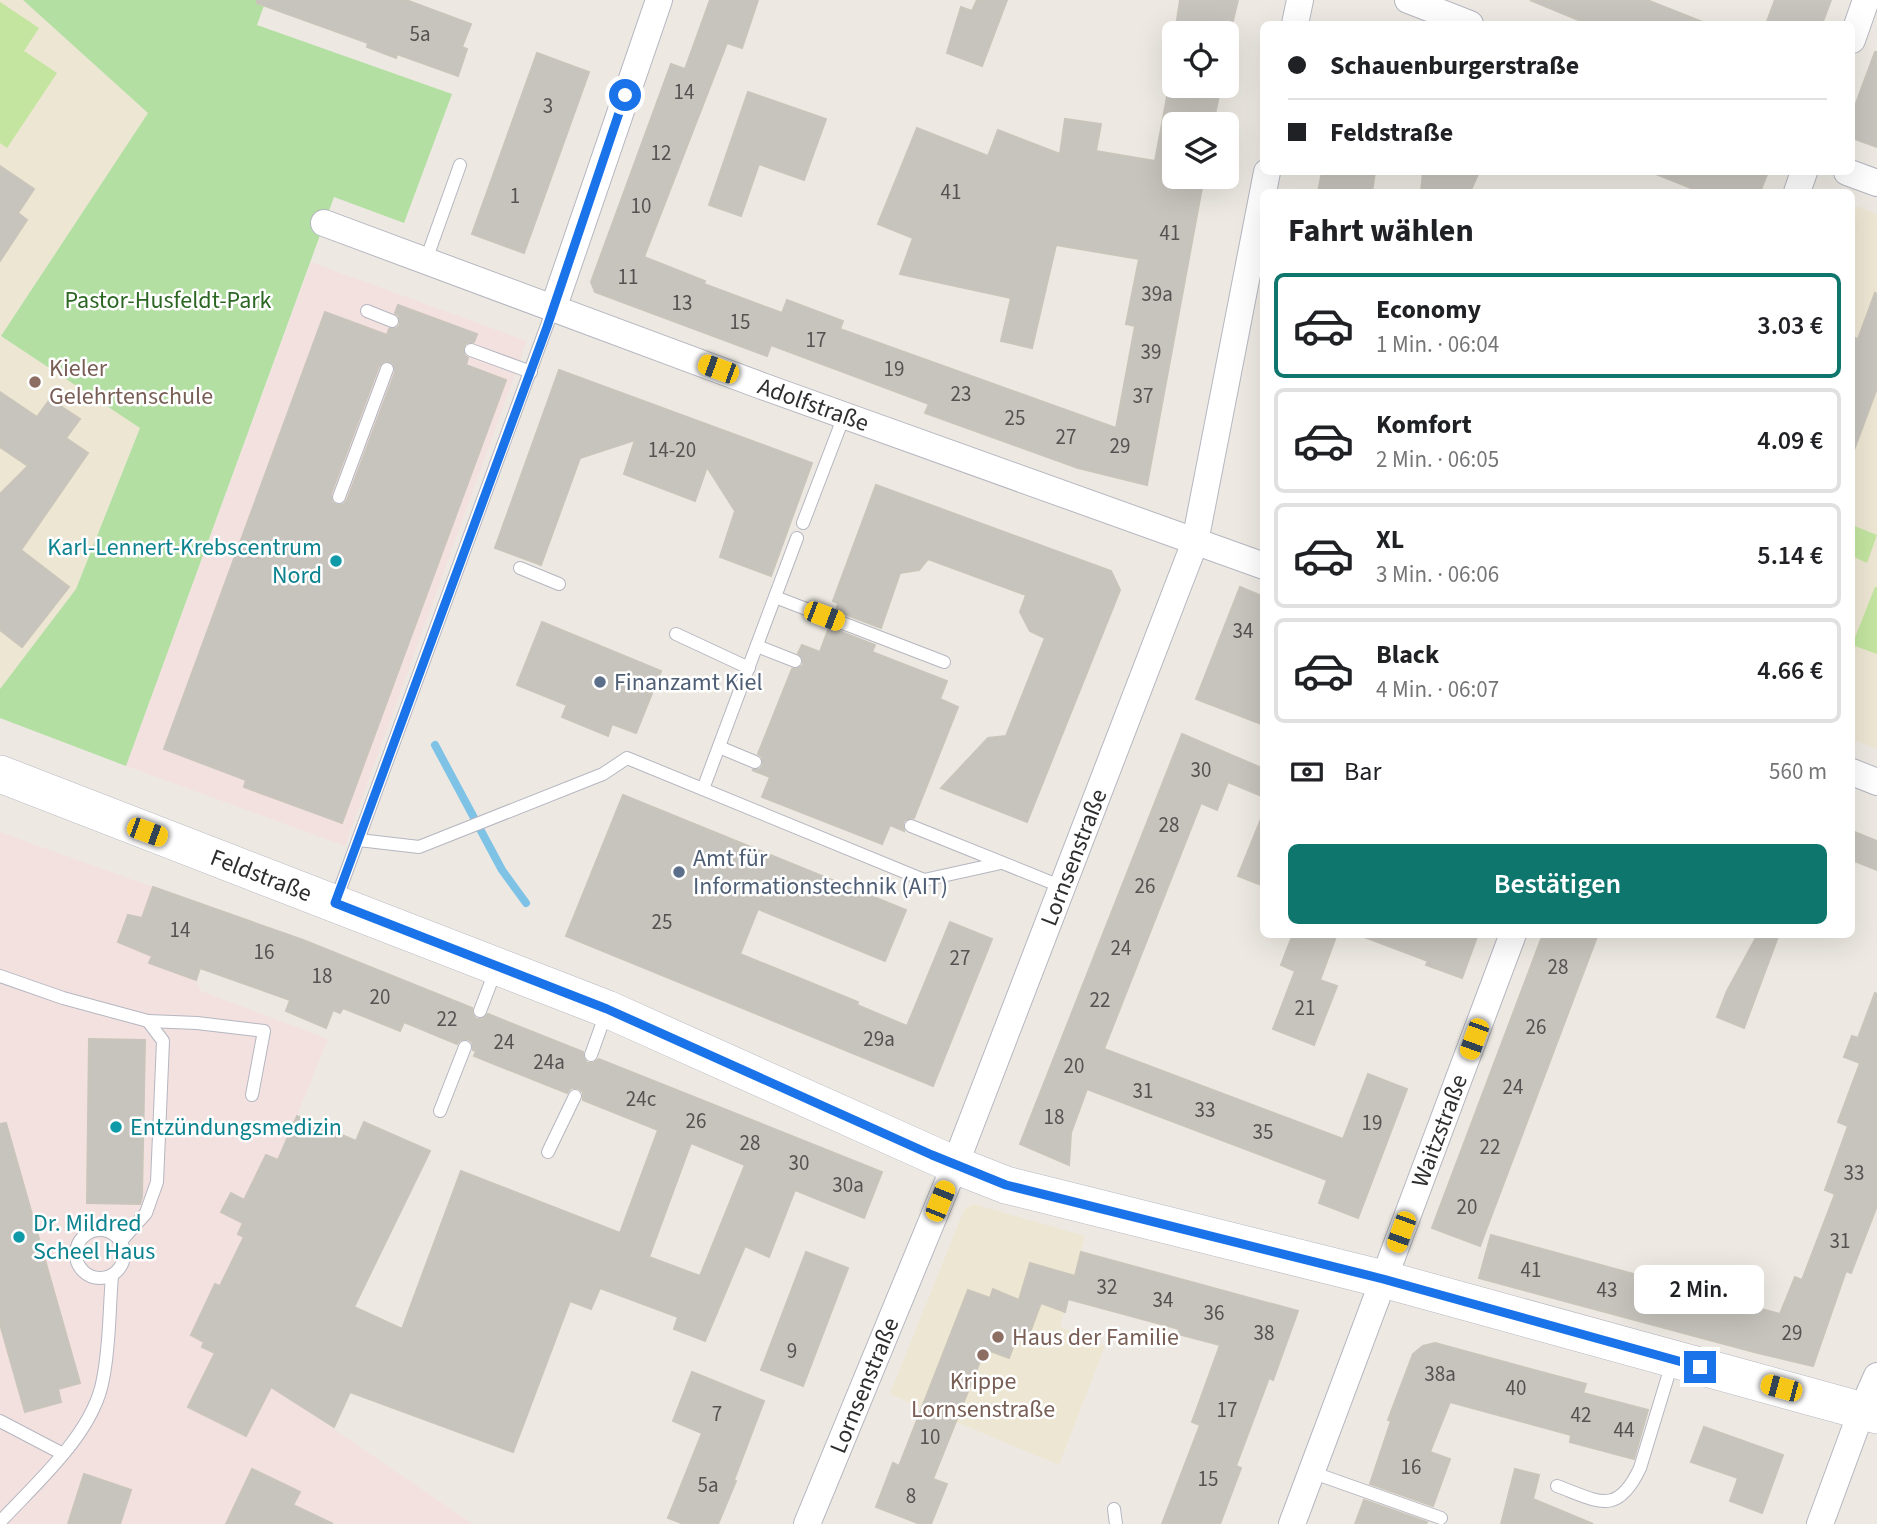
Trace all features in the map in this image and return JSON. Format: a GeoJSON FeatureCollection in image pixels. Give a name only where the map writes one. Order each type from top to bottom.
{"type":"FeatureCollection","features":[{"type":"Feature","properties":{"kind":"street"},"geometry":{"type":"LineString","coordinates":[[553,309],[659,0]]}},
{"type":"Feature","properties":{"kind":"street"},"geometry":{"type":"LineString","coordinates":[[1296,21],[1300,0]]}},
{"type":"Feature","properties":{"kind":"street"},"geometry":{"type":"LineString","coordinates":[[1408,0],[1462,21]]}},
{"type":"Feature","properties":{"kind":"street"},"geometry":{"type":"LineString","coordinates":[[1855,34],[1869,8]]}},
{"type":"Feature","properties":{"kind":"street"},"geometry":{"type":"LineString","coordinates":[[1855,175],[1877,183]]}},
{"type":"Feature","properties":{"kind":"street","name":"Lornsenstraße"},"geometry":{"type":"LineString","coordinates":[[807,1524],[955,1165],[1060,886],[1195,542],[1260,208]]}},
{"type":"Feature","properties":{"kind":"street","name":"Adolfstraße"},"geometry":{"type":"LineString","coordinates":[[324,223],[844,416],[1260,565]]}},
{"type":"Feature","properties":{"kind":"street"},"geometry":{"type":"LineString","coordinates":[[1855,773],[1877,782]]}},
{"type":"Feature","properties":{"kind":"street","name":"Feldstraße"},"geometry":{"type":"LineString","coordinates":[[2,781],[335,903],[607,1009],[955,1165],[1006,1185],[1383,1279],[1869,1412]]}},
{"type":"Feature","properties":{"kind":"street","name":"Waitzstraße"},"geometry":{"type":"LineString","coordinates":[[1292,1524],[1511,938]]}},
{"type":"Feature","properties":{"kind":"street"},"geometry":{"type":"LineString","coordinates":[[1820,1524],[1869,1412],[1877,1376]]}},
{"type":"Feature","properties":{"kind":"lane"},"geometry":{"type":"LineString","coordinates":[[426,260],[460,165]]}},
{"type":"Feature","properties":{"kind":"lane"},"geometry":{"type":"LineString","coordinates":[[335,903],[553,309]]}},
{"type":"Feature","properties":{"kind":"lane"},"geometry":{"type":"LineString","coordinates":[[367,312],[392,321]]}},
{"type":"Feature","properties":{"kind":"lane"},"geometry":{"type":"LineString","coordinates":[[471,350],[531,372]]}},
{"type":"Feature","properties":{"kind":"lane"},"geometry":{"type":"LineString","coordinates":[[339,497],[387,369]]}},
{"type":"Feature","properties":{"kind":"lane"},"geometry":{"type":"LineString","coordinates":[[803,523],[844,416]]}},
{"type":"Feature","properties":{"kind":"lane"},"geometry":{"type":"LineString","coordinates":[[703,789],[797,538]]}},
{"type":"Feature","properties":{"kind":"lane"},"geometry":{"type":"LineString","coordinates":[[520,568],[559,584]]}},
{"type":"Feature","properties":{"kind":"lane"},"geometry":{"type":"LineString","coordinates":[[775,597],[944,662]]}},
{"type":"Feature","properties":{"kind":"lane"},"geometry":{"type":"LineString","coordinates":[[677,634],[749,668]]}},
{"type":"Feature","properties":{"kind":"lane"},"geometry":{"type":"LineString","coordinates":[[757,646],[795,661]]}},
{"type":"Feature","properties":{"kind":"lane"},"geometry":{"type":"LineString","coordinates":[[719,747],[755,762]]}},
{"type":"Feature","properties":{"kind":"lane"},"geometry":{"type":"LineString","coordinates":[[359,840],[419,847],[603,774],[626,758],[924,880],[1001,863]]}},
{"type":"Feature","properties":{"kind":"lane"},"geometry":{"type":"LineString","coordinates":[[911,826],[1060,886]]}},
{"type":"Feature","properties":{"kind":"lane"},"geometry":{"type":"LineString","coordinates":[[480,1011],[497,965]]}},
{"type":"Feature","properties":{"kind":"lane"},"geometry":{"type":"LineString","coordinates":[[0,976],[63,998],[148,1021],[197,1023],[264,1031],[252,1095]]}},
{"type":"Feature","properties":{"kind":"lane"},"geometry":{"type":"LineString","coordinates":[[591,1055],[607,1009]]}},
{"type":"Feature","properties":{"kind":"lane"},"geometry":{"type":"LineString","coordinates":[[121,1241],[146,1213],[157,1182],[163,1041],[148,1021]]}},
{"type":"Feature","properties":{"kind":"lane"},"geometry":{"type":"LineString","coordinates":[[440,1111],[465,1047]]}},
{"type":"Feature","properties":{"kind":"lane"},"geometry":{"type":"LineString","coordinates":[[548,1152],[575,1096]]}},
{"type":"Feature","properties":{"kind":"lane"},"geometry":{"type":"LineString","coordinates":[[93,1230],[109,1231],[121,1241],[125,1254],[121,1267],[112,1276],[94,1279],[79,1270],[74,1253],[80,1238],[93,1230]]}},
{"type":"Feature","properties":{"kind":"lane"},"geometry":{"type":"LineString","coordinates":[[0,1522],[63,1454],[92,1412],[103,1380],[112,1276]]}},
{"type":"Feature","properties":{"kind":"lane"},"geometry":{"type":"LineString","coordinates":[[1557,1486],[1602,1503],[1621,1497],[1633,1485],[1674,1360]]}},
{"type":"Feature","properties":{"kind":"lane"},"geometry":{"type":"LineString","coordinates":[[0,1421],[63,1454]]}},
{"type":"Feature","properties":{"kind":"lane"},"geometry":{"type":"LineString","coordinates":[[1311,1472],[1441,1518]]}},
{"type":"Feature","properties":{"kind":"lane"},"geometry":{"type":"LineString","coordinates":[[1114,1509],[1116,1524]]}},
{"type":"Feature","properties":{"kind":"shaded area","name":"Kieler Gelehrtenschule"},"geometry":{"type":"Polygon","coordinates":[[[0,0],[23,0],[148,113],[1,336],[140,427],[76,589],[0,689],[0,0]]]}},
{"type":"Feature","properties":{"kind":"shaded area"},"geometry":{"type":"Polygon","coordinates":[[[1855,206],[1877,214],[1877,749],[1855,740],[1855,206]]]}},
{"type":"Feature","properties":{"kind":"shaded area","name":"Karl-Lennert-Krebscentrum Nord"},"geometry":{"type":"Polygon","coordinates":[[[311,262],[527,341],[345,846],[126,766],[311,262]]]}},
{"type":"Feature","properties":{"kind":"shaded area"},"geometry":{"type":"Polygon","coordinates":[[[0,832],[153,887],[204,957],[196,980],[201,991],[328,1039],[297,1116],[278,1391],[473,1524],[0,1524],[0,832]]]}},
{"type":"Feature","properties":{"kind":"shaded area","name":"Haus der Familie"},"geometry":{"type":"Polygon","coordinates":[[[973,1204],[1085,1236],[1060,1327],[1105,1346],[1059,1465],[890,1394],[964,1210],[973,1204]]]}},
{"type":"Feature","properties":{"kind":"green space","name":"Pastor-Husfeldt-Park"},"geometry":{"type":"Polygon","coordinates":[[[23,0],[266,0],[257,25],[452,94],[404,223],[334,197],[126,766],[0,718],[0,689],[76,589],[140,428],[1,336],[148,113],[23,0]]]}},
{"type":"Feature","properties":{"kind":"green space"},"geometry":{"type":"Polygon","coordinates":[[[0,2],[39,28],[24,51],[57,73],[7,148],[0,143],[0,2]]]}},
{"type":"Feature","properties":{"kind":"green space"},"geometry":{"type":"Polygon","coordinates":[[[1855,526],[1877,535],[1867,563],[1855,557],[1855,526]]]}},
{"type":"Feature","properties":{"kind":"green space"},"geometry":{"type":"Polygon","coordinates":[[[1877,587],[1877,654],[1855,646],[1855,637],[1877,587]]]}},
{"type":"Feature","properties":{"kind":"building"},"geometry":{"type":"Polygon","coordinates":[[[257,0],[406,0],[471,24],[462,47],[467,49],[458,76],[397,54],[396,58],[367,47],[368,43],[257,3],[257,0]]]}},
{"type":"Feature","properties":{"kind":"building"},"geometry":{"type":"Polygon","coordinates":[[[710,0],[758,0],[742,48],[727,43],[644,257],[705,281],[704,284],[782,313],[787,300],[843,321],[840,329],[1116,428],[1135,326],[1126,324],[1139,259],[1056,245],[1032,348],[1001,341],[1011,298],[900,274],[913,238],[878,224],[917,128],[988,156],[998,130],[1060,154],[1065,119],[1101,124],[1096,151],[1155,161],[1162,124],[1162,189],[1202,189],[1147,485],[1078,468],[925,413],[929,404],[771,345],[767,356],[595,292],[591,282],[671,64],[685,69],[710,0]]]}},
{"type":"Feature","properties":{"kind":"building"},"geometry":{"type":"Polygon","coordinates":[[[977,0],[1007,0],[982,66],[947,53],[961,7],[972,11],[977,0]]]}},
{"type":"Feature","properties":{"kind":"building"},"geometry":{"type":"Polygon","coordinates":[[[1180,0],[1238,0],[1233,21],[1177,21],[1180,0]]]}},
{"type":"Feature","properties":{"kind":"building"},"geometry":{"type":"Polygon","coordinates":[[[1530,0],[1647,0],[1700,21],[1581,21],[1530,0]]]}},
{"type":"Feature","properties":{"kind":"building"},"geometry":{"type":"Polygon","coordinates":[[[1775,0],[1831,0],[1823,21],[1767,21],[1775,0]]]}},
{"type":"Feature","properties":{"kind":"building"},"geometry":{"type":"Polygon","coordinates":[[[1877,52],[1877,147],[1855,139],[1855,106],[1877,52]]]}},
{"type":"Feature","properties":{"kind":"building"},"geometry":{"type":"Polygon","coordinates":[[[537,53],[589,72],[524,253],[472,234],[537,53]]]}},
{"type":"Feature","properties":{"kind":"building"},"geometry":{"type":"Polygon","coordinates":[[[748,92],[826,119],[804,180],[759,164],[741,216],[709,205],[748,92]]]}},
{"type":"Feature","properties":{"kind":"building"},"geometry":{"type":"Polygon","coordinates":[[[1167,98],[1218,98],[1216,112],[1164,112],[1167,98]]]}},
{"type":"Feature","properties":{"kind":"building"},"geometry":{"type":"Polygon","coordinates":[[[0,166],[34,189],[18,213],[27,220],[0,261],[0,166]]]}},
{"type":"Feature","properties":{"kind":"building"},"geometry":{"type":"Polygon","coordinates":[[[1321,175],[1375,175],[1372,189],[1319,189],[1321,175]]]}},
{"type":"Feature","properties":{"kind":"building"},"geometry":{"type":"Polygon","coordinates":[[[1423,175],[1478,175],[1471,189],[1421,189],[1423,175]]]}},
{"type":"Feature","properties":{"kind":"building"},"geometry":{"type":"Polygon","coordinates":[[[1658,175],[1767,175],[1761,189],[1694,189],[1658,175]]]}},
{"type":"Feature","properties":{"kind":"building"},"geometry":{"type":"Polygon","coordinates":[[[1875,293],[1877,388],[1855,447],[1855,338],[1858,339],[1875,293]]]}},
{"type":"Feature","properties":{"kind":"building","name":"Karl-Lennert-Krebscentrum Nord"},"geometry":{"type":"Polygon","coordinates":[[[398,305],[477,334],[474,342],[466,343],[463,348],[464,355],[468,358],[466,365],[506,380],[342,823],[244,787],[246,780],[164,749],[325,312],[387,335],[389,329],[397,328],[400,324],[399,316],[395,313],[398,305]],[[385,361],[379,366],[331,494],[332,502],[337,505],[344,504],[347,500],[395,372],[393,363],[385,361]]]}},
{"type":"Feature","properties":{"kind":"building"},"geometry":{"type":"Polygon","coordinates":[[[559,370],[812,463],[771,576],[720,557],[735,511],[707,467],[695,501],[624,474],[635,440],[580,458],[541,565],[495,548],[559,370]]]}},
{"type":"Feature","properties":{"kind":"building"},"geometry":{"type":"Polygon","coordinates":[[[0,392],[37,417],[50,399],[80,419],[66,438],[88,453],[21,550],[69,587],[22,647],[0,630],[0,494],[28,466],[0,447],[0,392]]]}},
{"type":"Feature","properties":{"kind":"building"},"geometry":{"type":"Polygon","coordinates":[[[876,485],[1111,571],[1120,590],[1027,822],[941,788],[988,738],[1006,736],[1045,638],[1030,631],[1020,612],[1026,595],[928,559],[919,570],[900,573],[881,628],[836,611],[838,603],[833,601],[876,485]]]}},
{"type":"Feature","properties":{"kind":"building"},"geometry":{"type":"Polygon","coordinates":[[[1240,587],[1260,595],[1260,723],[1196,699],[1240,587]]]}},
{"type":"Feature","properties":{"kind":"building"},"geometry":{"type":"Polygon","coordinates":[[[542,622],[661,671],[636,733],[612,724],[608,736],[562,717],[567,705],[517,685],[542,622]]]}},
{"type":"Feature","properties":{"kind":"building"},"geometry":{"type":"Polygon","coordinates":[[[829,627],[875,645],[872,652],[947,681],[940,699],[958,707],[914,818],[905,820],[904,831],[890,825],[882,844],[762,797],[770,777],[752,770],[760,769],[763,765],[762,757],[758,754],[792,669],[803,665],[803,659],[798,653],[802,645],[820,652],[829,627]]]}},
{"type":"Feature","properties":{"kind":"building"},"geometry":{"type":"Polygon","coordinates":[[[1182,734],[1260,767],[1260,795],[1228,782],[1217,810],[1201,803],[1104,1049],[1343,1139],[1368,1074],[1407,1089],[1358,1218],[1319,1203],[1327,1180],[1087,1089],[1071,1133],[1069,1165],[1020,1144],[1182,734]]]}},
{"type":"Feature","properties":{"kind":"building"},"geometry":{"type":"Polygon","coordinates":[[[623,795],[906,910],[885,961],[758,909],[740,954],[858,1002],[857,1005],[907,1026],[950,922],[992,939],[933,1086],[566,936],[623,795]]]}},
{"type":"Feature","properties":{"kind":"building"},"geometry":{"type":"Polygon","coordinates":[[[1260,821],[1260,884],[1238,876],[1260,821]]]}},
{"type":"Feature","properties":{"kind":"building"},"geometry":{"type":"Polygon","coordinates":[[[1855,832],[1877,841],[1877,870],[1855,861],[1855,832]]]}},
{"type":"Feature","properties":{"kind":"building"},"geometry":{"type":"Polygon","coordinates":[[[153,887],[303,940],[472,1008],[476,1019],[482,1019],[488,1014],[583,1052],[587,1063],[599,1059],[882,1172],[864,1218],[795,1190],[769,1257],[745,1246],[705,1341],[674,1329],[678,1317],[600,1288],[591,1309],[570,1301],[513,1452],[350,1392],[334,1427],[271,1387],[246,1436],[188,1407],[215,1353],[202,1347],[204,1342],[191,1335],[215,1284],[220,1286],[244,1237],[238,1234],[243,1223],[221,1212],[231,1193],[244,1200],[266,1155],[278,1160],[297,1116],[356,1141],[364,1122],[430,1151],[354,1307],[402,1329],[461,1171],[620,1233],[658,1130],[583,1100],[583,1092],[578,1088],[571,1088],[567,1093],[474,1056],[476,1051],[468,1039],[460,1040],[457,1044],[404,1022],[400,1031],[343,1008],[340,1013],[333,1010],[326,1028],[286,1011],[290,1000],[200,968],[196,980],[149,963],[152,956],[118,942],[128,915],[142,918],[153,887]],[[691,1143],[649,1257],[700,1276],[745,1165],[691,1143]]]}},
{"type":"Feature","properties":{"kind":"building"},"geometry":{"type":"Polygon","coordinates":[[[1291,938],[1336,938],[1320,980],[1337,986],[1314,1045],[1273,1029],[1295,971],[1281,965],[1291,938]]]}},
{"type":"Feature","properties":{"kind":"building"},"geometry":{"type":"Polygon","coordinates":[[[1367,938],[1477,938],[1462,978],[1426,965],[1428,961],[1367,938]]]}},
{"type":"Feature","properties":{"kind":"building"},"geometry":{"type":"Polygon","coordinates":[[[1541,938],[1596,938],[1480,1246],[1432,1228],[1541,938]]]}},
{"type":"Feature","properties":{"kind":"building"},"geometry":{"type":"Polygon","coordinates":[[[1756,938],[1778,938],[1744,1028],[1717,1017],[1727,991],[1756,938]]]}},
{"type":"Feature","properties":{"kind":"building"},"geometry":{"type":"Polygon","coordinates":[[[1875,993],[1877,1206],[1851,1273],[1846,1271],[1813,1366],[1479,1278],[1491,1235],[1780,1314],[1795,1277],[1802,1280],[1835,1194],[1825,1190],[1848,1126],[1838,1122],[1860,1063],[1844,1057],[1852,1036],[1858,1038],[1875,993]]]}},
{"type":"Feature","properties":{"kind":"building","name":"Entzündungsmedizin"},"geometry":{"type":"Polygon","coordinates":[[[89,1039],[145,1040],[140,1204],[87,1203],[89,1039]]]}},
{"type":"Feature","properties":{"kind":"building","name":"Dr. Mildred Scheel Haus"},"geometry":{"type":"Polygon","coordinates":[[[6,1123],[80,1383],[58,1389],[61,1402],[25,1412],[0,1324],[0,1124],[6,1123]]]}},
{"type":"Feature","properties":{"kind":"building"},"geometry":{"type":"Polygon","coordinates":[[[806,1252],[848,1268],[803,1386],[761,1370],[806,1252]]]}},
{"type":"Feature","properties":{"kind":"building"},"geometry":{"type":"Polygon","coordinates":[[[1081,1252],[1298,1311],[1273,1380],[1269,1378],[1236,1466],[1241,1468],[1220,1524],[1162,1524],[1200,1425],[1192,1422],[1220,1345],[1178,1334],[1179,1329],[1068,1299],[1065,1312],[1041,1303],[1029,1335],[1019,1331],[1009,1358],[985,1349],[933,1479],[947,1484],[931,1524],[920,1524],[876,1507],[893,1463],[899,1466],[968,1290],[990,1298],[993,1289],[1019,1300],[1030,1263],[1075,1276],[1081,1252]]]}},
{"type":"Feature","properties":{"kind":"building"},"geometry":{"type":"Polygon","coordinates":[[[1435,1343],[1586,1384],[1583,1393],[1648,1410],[1634,1459],[1570,1442],[1571,1435],[1450,1402],[1430,1452],[1450,1459],[1433,1506],[1370,1484],[1391,1421],[1388,1420],[1413,1354],[1423,1346],[1435,1343]]]}},
{"type":"Feature","properties":{"kind":"building"},"geometry":{"type":"Polygon","coordinates":[[[692,1372],[764,1401],[718,1524],[684,1524],[668,1518],[702,1433],[673,1421],[692,1372]]]}},
{"type":"Feature","properties":{"kind":"building"},"geometry":{"type":"Polygon","coordinates":[[[1704,1427],[1783,1455],[1762,1513],[1730,1501],[1738,1478],[1691,1462],[1704,1427]]]}},
{"type":"Feature","properties":{"kind":"building"},"geometry":{"type":"Polygon","coordinates":[[[252,1469],[300,1492],[293,1505],[333,1524],[226,1524],[252,1469]]]}},
{"type":"Feature","properties":{"kind":"building"},"geometry":{"type":"Polygon","coordinates":[[[1515,1469],[1539,1475],[1533,1499],[1593,1524],[1501,1524],[1515,1469]]]}},
{"type":"Feature","properties":{"kind":"building"},"geometry":{"type":"Polygon","coordinates":[[[84,1474],[131,1490],[120,1524],[68,1524],[84,1474]]]}},
{"type":"Feature","properties":{"kind":"building"},"geometry":{"type":"Polygon","coordinates":[[[1364,1500],[1427,1522],[1355,1524],[1364,1500]]]}},
{"type":"Feature","properties":{"kind":"waterway"},"geometry":{"type":"LineString","coordinates":[[435,745],[502,870],[526,903]]}},
{"type":"Feature","properties":{"kind":"place","name":"Kieler Gelehrtenschule"},"geometry":{"type":"Point","coordinates":[35,382]}},
{"type":"Feature","properties":{"kind":"place","name":"Karl-Lennert-Krebscentrum Nord"},"geometry":{"type":"Point","coordinates":[336,561]}},
{"type":"Feature","properties":{"kind":"place","name":"Finanzamt Kiel"},"geometry":{"type":"Point","coordinates":[600,682]}},
{"type":"Feature","properties":{"kind":"place","name":"Amt für Informationstechnik (AIT)"},"geometry":{"type":"Point","coordinates":[679,872]}},
{"type":"Feature","properties":{"kind":"place","name":"Entzündungsmedizin"},"geometry":{"type":"Point","coordinates":[116,1127]}},
{"type":"Feature","properties":{"kind":"place","name":"Dr. Mildred Scheel Haus"},"geometry":{"type":"Point","coordinates":[19,1237]}},
{"type":"Feature","properties":{"kind":"place","name":"Haus der Familie"},"geometry":{"type":"Point","coordinates":[998,1337]}},
{"type":"Feature","properties":{"kind":"place","name":"Krippe Lornsenstraße"},"geometry":{"type":"Point","coordinates":[983,1355]}},
{"type":"Feature","properties":{"kind":"route"},"geometry":{"type":"LineString","coordinates":[[625,95],[547,327],[335,903],[607,1009],[932,1155],[1006,1185],[1383,1279],[1700,1367]]}}]}
